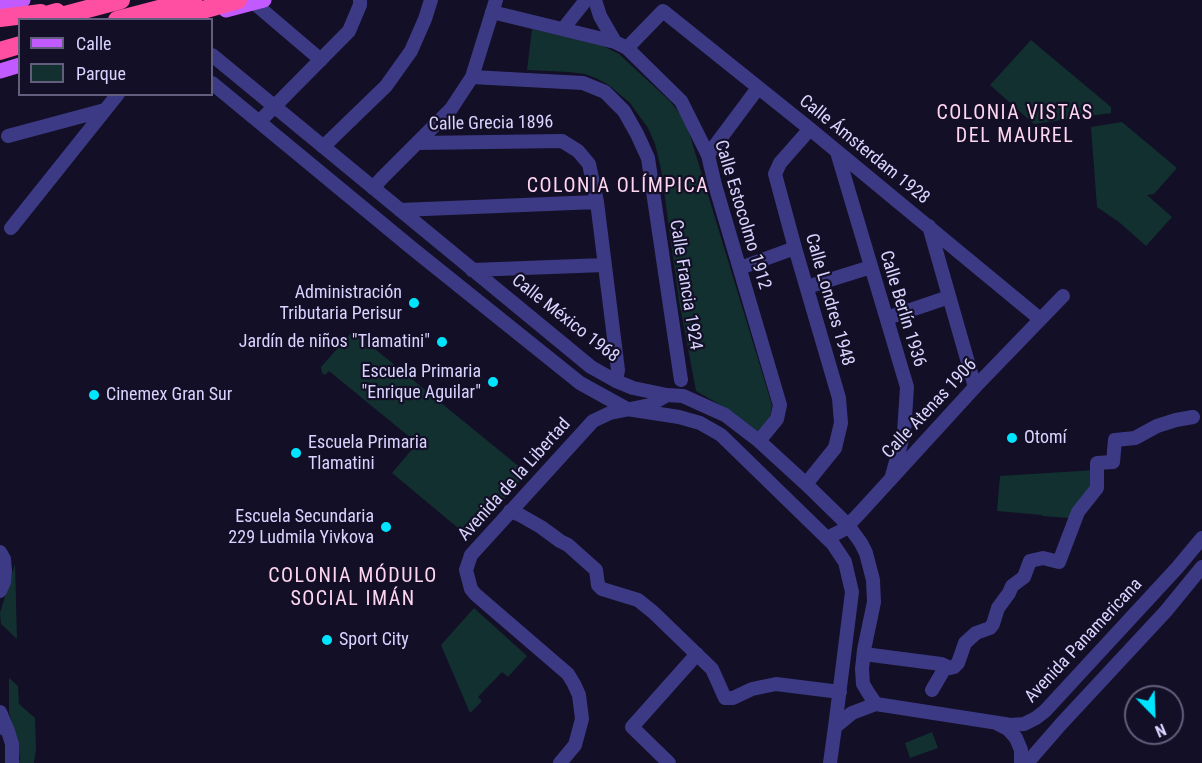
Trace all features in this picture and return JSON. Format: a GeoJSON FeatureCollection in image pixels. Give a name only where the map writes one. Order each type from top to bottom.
{"type":"FeatureCollection","features":[{"type":"Feature","properties":{"kind":"highway"},"geometry":{"type":"LineString","coordinates":[[10,5],[57,5],[102,0]]}},
{"type":"Feature","properties":{"kind":"highway"},"geometry":{"type":"LineString","coordinates":[[54,18],[121,0]]}},
{"type":"Feature","properties":{"kind":"highway"},"geometry":{"type":"LineString","coordinates":[[94,18],[160,0]]}},
{"type":"Feature","properties":{"kind":"highway"},"geometry":{"type":"LineString","coordinates":[[175,18],[252,1]]}},
{"type":"Feature","properties":{"kind":"highway"},"geometry":{"type":"LineString","coordinates":[[0,18],[57,5]]}},
{"type":"Feature","properties":{"kind":"highway"},"geometry":{"type":"LineString","coordinates":[[33,18],[57,5]]}},
{"type":"Feature","properties":{"kind":"highway"},"geometry":{"type":"LineString","coordinates":[[143,18],[194,14]]}},
{"type":"Feature","properties":{"kind":"highway"},"geometry":{"type":"LineString","coordinates":[[0,29],[18,24]]}},
{"type":"Feature","properties":{"kind":"highway"},"geometry":{"type":"LineString","coordinates":[[0,42],[18,38]]}},
{"type":"Feature","properties":{"kind":"highway"},"geometry":{"type":"LineString","coordinates":[[0,51],[18,46]]}},
{"type":"Feature","properties":{"kind":"highway"},"geometry":{"type":"LineString","coordinates":[[0,62],[18,58]]}},
{"type":"Feature","properties":{"kind":"main road"},"geometry":{"type":"LineString","coordinates":[[194,14],[252,1]]}},
{"type":"Feature","properties":{"kind":"main road"},"geometry":{"type":"LineString","coordinates":[[0,70],[18,66]]}},
{"type":"Feature","properties":{"kind":"street"},"geometry":{"type":"LineString","coordinates":[[260,121],[349,31],[360,0]]}},
{"type":"Feature","properties":{"kind":"street"},"geometry":{"type":"LineString","coordinates":[[323,147],[386,86],[411,51],[425,19],[430,0]]}},
{"type":"Feature","properties":{"kind":"street"},"geometry":{"type":"LineString","coordinates":[[563,29],[586,0]]}},
{"type":"Feature","properties":{"kind":"street"},"geometry":{"type":"LineString","coordinates":[[595,0],[600,16],[621,45]]}},
{"type":"Feature","properties":{"kind":"street"},"geometry":{"type":"LineString","coordinates":[[252,1],[321,60]]}},
{"type":"Feature","properties":{"kind":"street"},"geometry":{"type":"LineString","coordinates":[[373,188],[451,108],[472,77],[494,6],[621,45]]}},
{"type":"Feature","properties":{"kind":"street","name":"Calle Ámsterdam 1928"},"geometry":{"type":"LineString","coordinates":[[621,45],[663,11],[1040,318]]}},
{"type":"Feature","properties":{"kind":"street","name":"Calle Estocolmo 1912"},"geometry":{"type":"LineString","coordinates":[[621,45],[681,101],[708,155],[780,405],[777,419],[754,437],[740,438],[730,443]]}},
{"type":"Feature","properties":{"kind":"street","name":"Calle México 1968"},"geometry":{"type":"LineString","coordinates":[[213,56],[591,367],[633,388],[683,396],[724,415],[754,437],[848,525],[866,553],[873,580],[874,602],[862,669],[863,684],[876,704]]}},
{"type":"Feature","properties":{"kind":"street"},"geometry":{"type":"LineString","coordinates":[[215,85],[222,74],[224,65]]}},
{"type":"Feature","properties":{"kind":"street"},"geometry":{"type":"LineString","coordinates":[[215,85],[223,84],[236,75]]}},
{"type":"Feature","properties":{"kind":"street","name":"Calle Francia 1924"},"geometry":{"type":"LineString","coordinates":[[472,77],[583,83],[605,92],[624,111],[648,158],[681,380]]}},
{"type":"Feature","properties":{"kind":"street"},"geometry":{"type":"LineString","coordinates":[[215,85],[413,249],[580,383],[627,409],[679,417],[700,423],[716,431],[833,544],[845,562],[852,592],[830,763]]}},
{"type":"Feature","properties":{"kind":"street"},"geometry":{"type":"LineString","coordinates":[[708,155],[758,88]]}},
{"type":"Feature","properties":{"kind":"street"},"geometry":{"type":"LineString","coordinates":[[11,228],[116,96]]}},
{"type":"Feature","properties":{"kind":"street"},"geometry":{"type":"LineString","coordinates":[[8,136],[105,110]]}},
{"type":"Feature","properties":{"kind":"street","name":"Calle Londres 1948"},"geometry":{"type":"LineString","coordinates":[[806,484],[835,448],[841,423],[839,399],[775,174],[780,163],[810,129]]}},
{"type":"Feature","properties":{"kind":"street","name":"Calle Grecia 1896"},"geometry":{"type":"LineString","coordinates":[[417,143],[562,141],[578,151],[589,164],[597,202],[618,370],[616,381]]}},
{"type":"Feature","properties":{"kind":"street","name":"Calle Berlín 1936"},"geometry":{"type":"LineString","coordinates":[[837,152],[907,387],[904,432],[892,478]]}},
{"type":"Feature","properties":{"kind":"street"},"geometry":{"type":"LineString","coordinates":[[400,210],[597,202]]}},
{"type":"Feature","properties":{"kind":"street"},"geometry":{"type":"LineString","coordinates":[[929,226],[975,387]]}},
{"type":"Feature","properties":{"kind":"street"},"geometry":{"type":"LineString","coordinates":[[740,268],[795,248]]}},
{"type":"Feature","properties":{"kind":"street"},"geometry":{"type":"LineString","coordinates":[[472,270],[604,265]]}},
{"type":"Feature","properties":{"kind":"street"},"geometry":{"type":"LineString","coordinates":[[807,287],[871,267]]}},
{"type":"Feature","properties":{"kind":"street","name":"Calle Atenas 1906"},"geometry":{"type":"LineString","coordinates":[[827,538],[848,525],[975,387],[1063,296]]}},
{"type":"Feature","properties":{"kind":"street"},"geometry":{"type":"LineString","coordinates":[[886,318],[949,297]]}},
{"type":"Feature","properties":{"kind":"street","name":"Avenida de la Libertad"},"geometry":{"type":"LineString","coordinates":[[560,763],[575,745],[582,719],[579,695],[574,684],[568,674],[475,594],[471,589],[466,570],[471,555],[593,421],[610,413],[650,405],[667,395]]}},
{"type":"Feature","properties":{"kind":"street"},"geometry":{"type":"LineString","coordinates":[[845,647],[854,654],[864,652],[941,664],[950,668],[954,666],[958,663],[965,643],[976,633],[990,628],[993,624],[998,608],[1012,586],[1024,577],[1030,561],[1043,558],[1059,561],[1078,512],[1097,488],[1097,463],[1113,462],[1114,440],[1135,438],[1157,426],[1193,417]]}},
{"type":"Feature","properties":{"kind":"street"},"geometry":{"type":"LineString","coordinates":[[730,443],[730,434],[736,424]]}},
{"type":"Feature","properties":{"kind":"street"},"geometry":{"type":"LineString","coordinates":[[510,511],[541,527],[568,545],[596,570],[598,585],[602,589],[638,600],[653,612],[712,669],[725,698],[733,698],[752,689],[776,684],[840,692]]}},
{"type":"Feature","properties":{"kind":"street","name":"Avenida Panamericana"},"geometry":{"type":"LineString","coordinates":[[876,704],[1011,725],[1024,724],[1036,718],[1045,711],[1202,538]]}},
{"type":"Feature","properties":{"kind":"street"},"geometry":{"type":"LineString","coordinates":[[0,552],[4,559],[5,571],[0,591]]}},
{"type":"Feature","properties":{"kind":"street"},"geometry":{"type":"LineString","coordinates":[[845,562],[857,553],[866,553]]}},
{"type":"Feature","properties":{"kind":"street"},"geometry":{"type":"LineString","coordinates":[[1027,763],[1166,611],[1202,567]]}},
{"type":"Feature","properties":{"kind":"street"},"geometry":{"type":"LineString","coordinates":[[1150,597],[1156,605],[1166,611]]}},
{"type":"Feature","properties":{"kind":"street"},"geometry":{"type":"LineString","coordinates":[[1138,610],[1147,615],[1153,624]]}},
{"type":"Feature","properties":{"kind":"street"},"geometry":{"type":"LineString","coordinates":[[669,763],[632,727],[697,654]]}},
{"type":"Feature","properties":{"kind":"street"},"geometry":{"type":"LineString","coordinates":[[932,690],[946,666]]}},
{"type":"Feature","properties":{"kind":"street"},"geometry":{"type":"LineString","coordinates":[[835,727],[852,713],[876,704]]}},
{"type":"Feature","properties":{"kind":"street"},"geometry":{"type":"LineString","coordinates":[[1045,711],[1050,720],[1061,724]]}},
{"type":"Feature","properties":{"kind":"street"},"geometry":{"type":"LineString","coordinates":[[0,712],[4,728],[12,744],[12,763]]}},
{"type":"Feature","properties":{"kind":"street"},"geometry":{"type":"LineString","coordinates":[[996,723],[1008,729],[1016,738],[1021,750],[1021,763]]}},
{"type":"Feature","properties":{"kind":"green space"},"geometry":{"type":"Polygon","coordinates":[[[532,29],[603,46],[619,54],[670,101],[682,117],[688,129],[772,405],[770,417],[758,432],[729,410],[696,391],[679,301],[661,169],[655,144],[648,128],[630,103],[598,79],[585,74],[527,70],[532,29]]]}},
{"type":"Feature","properties":{"kind":"green space"},"geometry":{"type":"Polygon","coordinates":[[[1031,40],[1111,107],[1111,113],[1034,124],[990,85],[1031,40]]]}},
{"type":"Feature","properties":{"kind":"green space"},"geometry":{"type":"Polygon","coordinates":[[[1122,122],[1177,168],[1154,194],[1147,195],[1172,217],[1146,246],[1120,223],[1097,207],[1091,127],[1122,122]]]}},
{"type":"Feature","properties":{"kind":"green space"},"geometry":{"type":"Polygon","coordinates":[[[353,331],[527,473],[470,538],[392,473],[413,448],[409,444],[412,439],[329,371],[325,375],[322,373],[321,367],[353,331]]]}},
{"type":"Feature","properties":{"kind":"green space"},"geometry":{"type":"Polygon","coordinates":[[[1096,470],[1092,487],[1069,518],[997,511],[1000,476],[1096,470]]]}},
{"type":"Feature","properties":{"kind":"green space"},"geometry":{"type":"Polygon","coordinates":[[[15,564],[17,639],[1,624],[0,613],[15,564]]]}},
{"type":"Feature","properties":{"kind":"green space"},"geometry":{"type":"Polygon","coordinates":[[[474,608],[527,656],[508,677],[502,672],[478,697],[482,701],[470,713],[441,645],[474,608]]]}},
{"type":"Feature","properties":{"kind":"green space"},"geometry":{"type":"Polygon","coordinates":[[[9,678],[18,686],[19,704],[35,718],[34,763],[19,763],[16,736],[9,713],[9,678]]]}},
{"type":"Feature","properties":{"kind":"green space"},"geometry":{"type":"Polygon","coordinates":[[[932,732],[938,748],[910,758],[905,743],[932,732]]]}},
{"type":"Feature","properties":{"kind":"place","name":"Administración Tributaria Perisur"},"geometry":{"type":"Point","coordinates":[414,303]}},
{"type":"Feature","properties":{"kind":"place","name":"Jardín de niños \"Tlamatini\""},"geometry":{"type":"Point","coordinates":[442,342]}},
{"type":"Feature","properties":{"kind":"place","name":"Escuela Primaria \"Enrique Aguilar\""},"geometry":{"type":"Point","coordinates":[493,382]}},
{"type":"Feature","properties":{"kind":"place","name":"Cinemex Gran Sur"},"geometry":{"type":"Point","coordinates":[94,395]}},
{"type":"Feature","properties":{"kind":"place","name":"Otomí"},"geometry":{"type":"Point","coordinates":[1012,438]}},
{"type":"Feature","properties":{"kind":"place","name":"Escuela Primaria Tlamatini"},"geometry":{"type":"Point","coordinates":[296,453]}},
{"type":"Feature","properties":{"kind":"place","name":"Escuela Secundaria 229 Ludmila Yivkova"},"geometry":{"type":"Point","coordinates":[386,527]}},
{"type":"Feature","properties":{"kind":"place","name":"Sport City"},"geometry":{"type":"Point","coordinates":[327,640]}},
{"type":"Feature","properties":{"kind":"district","name":"COLONIA VISTAS DEL MAUREL"},"geometry":{"type":"Point","coordinates":[1015,126]}},
{"type":"Feature","properties":{"kind":"district","name":"COLONIA OLÍMPICA"},"geometry":{"type":"Point","coordinates":[618,187]}},
{"type":"Feature","properties":{"kind":"district","name":"COLONIA MÓDULO SOCIAL IMÁN"},"geometry":{"type":"Point","coordinates":[353,588]}}]}
